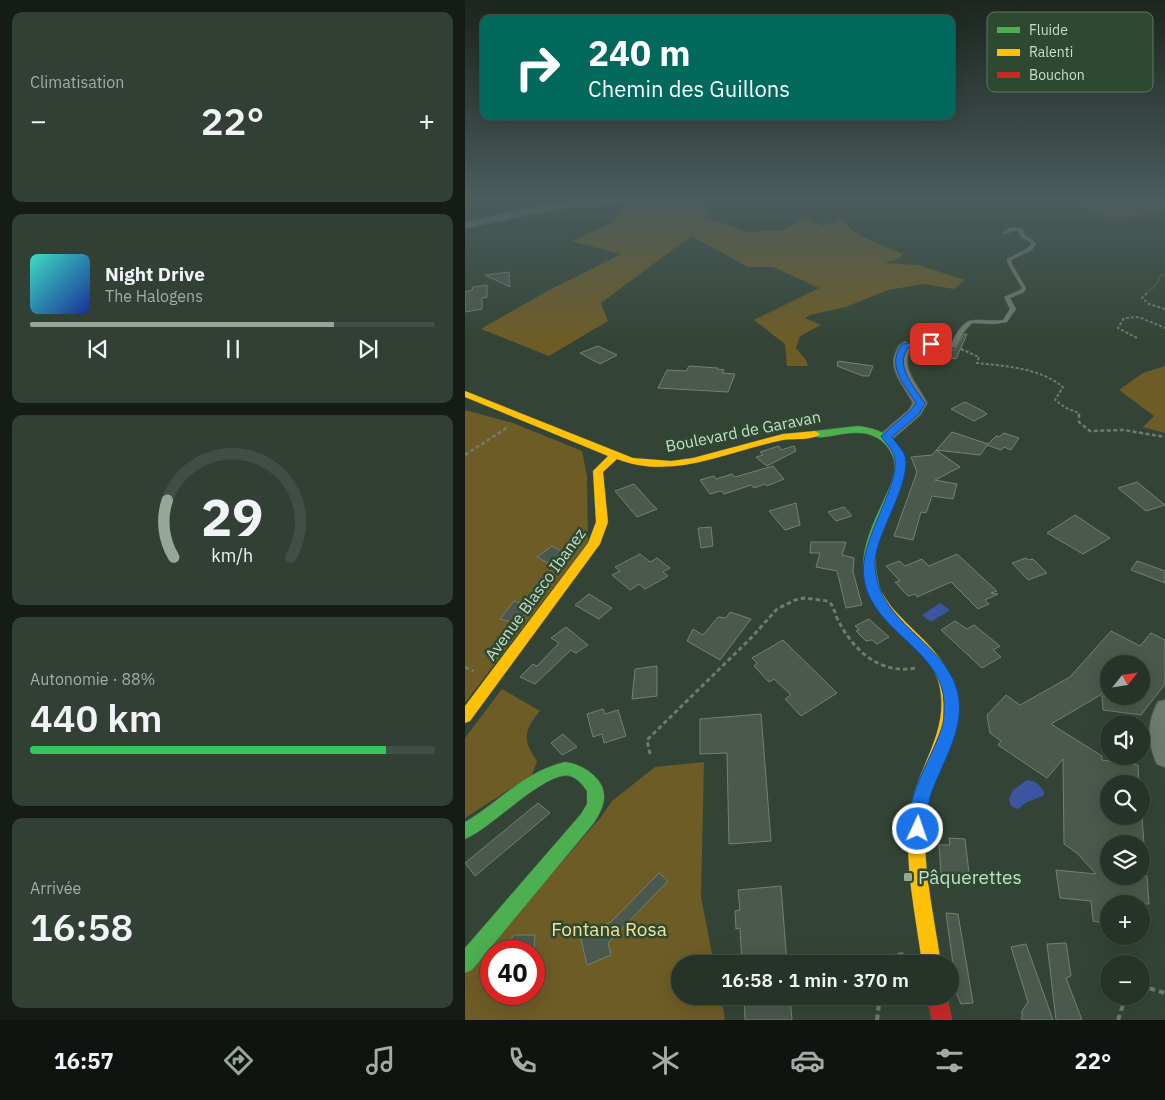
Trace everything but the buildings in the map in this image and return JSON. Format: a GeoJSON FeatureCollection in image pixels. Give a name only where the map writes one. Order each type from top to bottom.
{"type":"FeatureCollection","features":[{"type":"Feature","properties":{"kind":"street"},"geometry":{"type":"LineString","coordinates":[[905,346],[900,352],[899,363],[902,374],[920,403],[915,412],[887,436],[899,455],[901,464],[869,559],[870,580],[876,599],[885,613],[936,662],[947,680],[951,702],[950,723],[919,805],[918,829],[931,955]]}},
{"type":"Feature","properties":{"kind":"street","name":"Boulevard de Garavan"},"geometry":{"type":"LineString","coordinates":[[465,394],[614,456],[649,464],[671,464],[694,460],[783,437],[812,433],[863,428],[887,436]]}},
{"type":"Feature","properties":{"kind":"street","name":"Avenue Blasco Ibanez"},"geometry":{"type":"LineString","coordinates":[[465,717],[594,544],[602,522],[597,479],[598,470],[614,456]]}},
{"type":"Feature","properties":{"kind":"street"},"geometry":{"type":"LineString","coordinates":[[1165,708],[1159,730],[1165,757]]}},
{"type":"Feature","properties":{"kind":"street"},"geometry":{"type":"LineString","coordinates":[[465,832],[485,822],[534,782],[555,770],[577,771],[587,778],[595,789],[597,801],[587,819],[465,963]]}},
{"type":"Feature","properties":{"kind":"street"},"geometry":{"type":"LineString","coordinates":[[939,1005],[942,1020]]}},
{"type":"Feature","properties":{"kind":"lane"},"geometry":{"type":"LineString","coordinates":[[905,346],[931,344],[956,347],[964,324],[970,321],[995,323],[1009,318],[1009,311],[1013,309],[1007,297],[1022,291],[1024,288],[1009,264],[1009,259],[1031,247]]}},
{"type":"Feature","properties":{"kind":"path"},"geometry":{"type":"LineString","coordinates":[[1165,274],[1161,275],[1156,285],[1143,298],[1149,304],[1165,309]]}},
{"type":"Feature","properties":{"kind":"path"},"geometry":{"type":"LineString","coordinates":[[1137,338],[1118,328],[1124,318],[1130,315],[1165,328]]}},
{"type":"Feature","properties":{"kind":"path"},"geometry":{"type":"LineString","coordinates":[[956,347],[979,357],[977,362],[1043,375],[1058,381],[1063,387],[1055,400],[1066,408],[1079,413],[1079,422],[1091,431],[1124,430],[1165,437]]}},
{"type":"Feature","properties":{"kind":"path"},"geometry":{"type":"LineString","coordinates":[[465,455],[523,417]]}},
{"type":"Feature","properties":{"kind":"path"},"geometry":{"type":"LineString","coordinates":[[650,754],[647,740],[750,639],[762,621],[788,602],[799,598],[827,599],[834,606],[836,616],[853,639],[877,664],[895,671],[936,662]]}},
{"type":"Feature","properties":{"kind":"path"},"geometry":{"type":"LineString","coordinates":[[1150,989],[1165,994]]}},
{"type":"Feature","properties":{"kind":"path"},"geometry":{"type":"LineString","coordinates":[[877,1020],[879,1005]]}},
{"type":"Feature","properties":{"kind":"path"},"geometry":{"type":"LineString","coordinates":[[1118,1020],[1123,1005]]}},
{"type":"Feature","properties":{"kind":"green space"},"geometry":{"type":"Polygon","coordinates":[[[593,247],[677,247],[601,303],[608,321],[549,356],[481,329],[549,290],[621,254],[593,247]]]}},
{"type":"Feature","properties":{"kind":"green space"},"geometry":{"type":"Polygon","coordinates":[[[710,247],[885,247],[903,254],[902,257],[885,263],[918,265],[965,280],[954,289],[924,284],[888,290],[846,307],[810,315],[805,318],[821,325],[800,336],[796,348],[806,360],[808,366],[787,366],[785,344],[754,320],[819,288],[773,267],[748,267],[710,247]]]}},
{"type":"Feature","properties":{"kind":"green space"},"geometry":{"type":"Polygon","coordinates":[[[1165,366],[1165,433],[1143,427],[1154,416],[1119,390],[1143,373],[1165,366]]]}},
{"type":"Feature","properties":{"kind":"green space"},"geometry":{"type":"Polygon","coordinates":[[[465,410],[513,423],[582,451],[587,476],[588,542],[465,703],[465,410]]]}},
{"type":"Feature","properties":{"kind":"green space"},"geometry":{"type":"Polygon","coordinates":[[[502,689],[540,711],[531,724],[527,735],[529,747],[537,761],[532,775],[465,818],[465,738],[502,689]]]}},
{"type":"Feature","properties":{"kind":"green space","name":"Fontana Rosa"},"geometry":{"type":"Polygon","coordinates":[[[704,762],[701,897],[712,955],[671,955],[671,1005],[722,1005],[725,1020],[465,1020],[465,974],[480,957],[480,1005],[545,1005],[545,940],[494,940],[601,817],[612,801],[655,767],[704,762]]]}},
{"type":"Feature","properties":{"kind":"water"},"geometry":{"type":"Polygon","coordinates":[[[940,603],[950,610],[931,622],[922,615],[940,603]]]}},
{"type":"Feature","properties":{"kind":"water"},"geometry":{"type":"Polygon","coordinates":[[[1027,780],[1039,785],[1044,792],[1043,796],[1027,802],[1018,809],[1011,806],[1009,799],[1013,790],[1027,780]]]}},
{"type":"Feature","properties":{"kind":"traffic: fast"},"geometry":{"type":"LineString","coordinates":[[815,434],[858,429],[868,430],[877,433],[885,439],[899,457],[899,476],[875,532],[871,547],[869,561],[870,576],[875,591]]}},
{"type":"Feature","properties":{"kind":"traffic: fast"},"geometry":{"type":"LineString","coordinates":[[465,831],[528,785],[554,771],[569,769],[578,772],[588,780],[595,791],[595,804],[587,819],[465,963]]}},
{"type":"Feature","properties":{"kind":"traffic: slow"},"geometry":{"type":"LineString","coordinates":[[465,394],[631,461],[671,464],[694,461],[783,437],[815,434]]}},
{"type":"Feature","properties":{"kind":"traffic: slow"},"geometry":{"type":"LineString","coordinates":[[465,717],[594,544],[602,522],[598,471],[614,456]]}},
{"type":"Feature","properties":{"kind":"traffic: slow"},"geometry":{"type":"LineString","coordinates":[[875,591],[891,615],[932,658],[946,683],[950,701],[945,733],[926,780],[918,813],[919,868],[931,955]]}},
{"type":"Feature","properties":{"kind":"traffic: jam"},"geometry":{"type":"LineString","coordinates":[[939,1005],[942,1020]]}},
{"type":"Feature","properties":{"kind":"place","name":"Pâquerettes"},"geometry":{"type":"Point","coordinates":[908,877]}},
{"type":"Feature","properties":{"kind":"route"},"geometry":{"type":"LineString","coordinates":[[918,829],[919,805],[950,723],[951,702],[947,680],[936,662],[923,647],[885,613],[876,599],[870,580],[869,559],[900,472],[899,455],[887,436],[915,412],[919,408],[920,403],[918,396],[902,374],[899,363],[900,352],[905,346],[931,344]]}}]}
